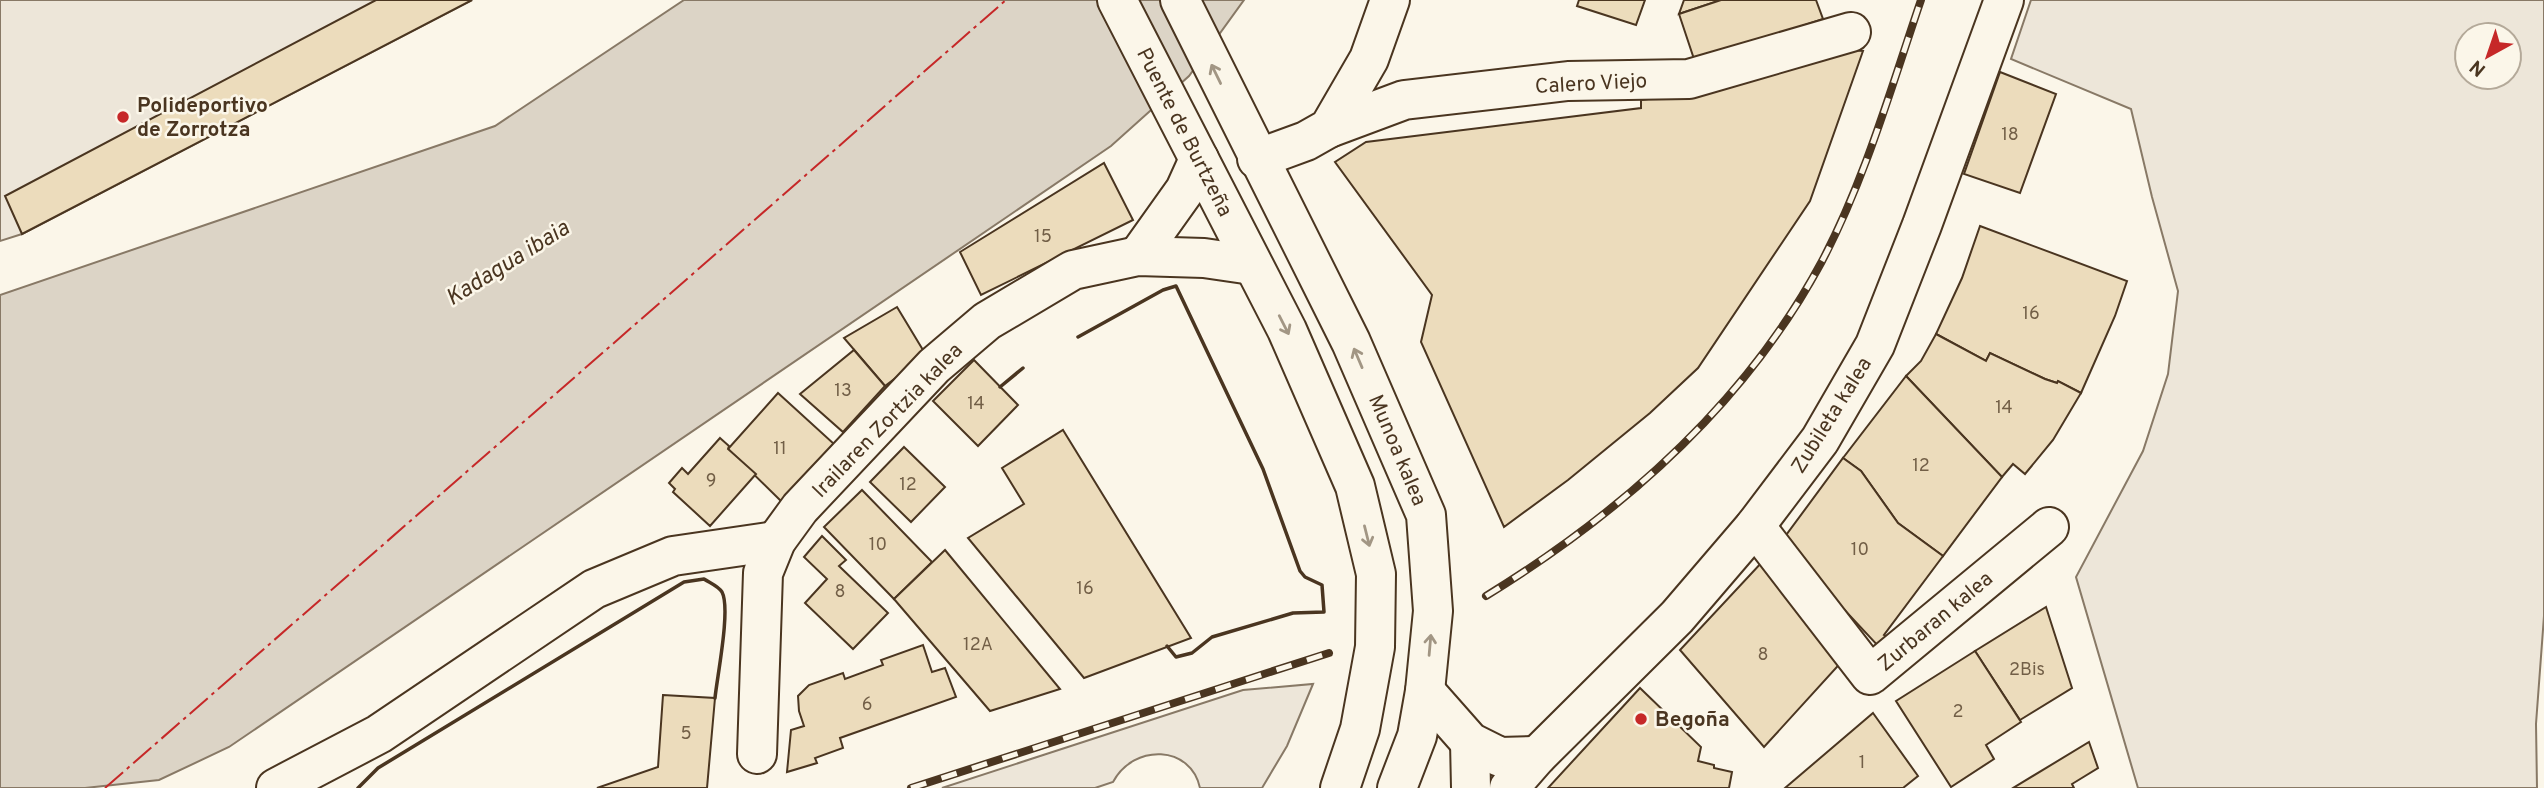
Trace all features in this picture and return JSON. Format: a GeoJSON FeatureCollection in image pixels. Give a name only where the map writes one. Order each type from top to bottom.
{"type":"FeatureCollection","features":[{"type":"Feature","properties":{"kind":"street","name":"Puente de Burtzeña"},"geometry":{"type":"LineString","coordinates":[[1117,0],[1252,265]]}},
{"type":"Feature","properties":{"kind":"street"},"geometry":{"type":"LineString","coordinates":[[1180,0],[1252,147]]}},
{"type":"Feature","properties":{"kind":"street"},"geometry":{"type":"LineString","coordinates":[[1329,128],[1369,59],[1390,0]]}},
{"type":"Feature","properties":{"kind":"street","name":"Zubileta kalea"},"geometry":{"type":"LineString","coordinates":[[1509,788],[1537,756],[1677,617],[1755,526],[1820,440],[1875,345],[2004,0]]}},
{"type":"Feature","properties":{"kind":"street","name":"Calero Viejo"},"geometry":{"type":"LineString","coordinates":[[1252,147],[1306,141],[1329,128],[1404,100],[1568,81],[1689,79],[1852,32]]}},
{"type":"Feature","properties":{"kind":"street","name":"Munoa kalea"},"geometry":{"type":"LineString","coordinates":[[1252,147],[1351,342],[1426,515],[1433,611],[1425,691],[1417,736],[1396,788]]}},
{"type":"Feature","properties":{"kind":"street"},"geometry":{"type":"LineString","coordinates":[[1138,256],[1185,190],[1199,159]]}},
{"type":"Feature","properties":{"kind":"street","name":"Irailaren Zortzia kalea"},"geometry":{"type":"LineString","coordinates":[[757,754],[763,573],[776,541],[800,508],[934,366],[987,321],[1073,270],[1138,256],[1212,259],[1252,265]]}},
{"type":"Feature","properties":{"kind":"street"},"geometry":{"type":"LineString","coordinates":[[1252,265],[1287,330],[1354,486],[1376,574],[1375,647],[1360,729],[1340,788]]}},
{"type":"Feature","properties":{"kind":"street","name":"Zurbaran kalea"},"geometry":{"type":"LineString","coordinates":[[1755,526],[1870,675],[2049,527]]}},
{"type":"Feature","properties":{"kind":"street"},"geometry":{"type":"LineString","coordinates":[[276,788],[379,734],[594,589],[673,556],[776,541]]}},
{"type":"Feature","properties":{"kind":"street"},"geometry":{"type":"LineString","coordinates":[[1425,691],[1470,742],[1500,758],[1537,756]]}},
{"type":"Feature","properties":{"kind":"street"},"geometry":{"type":"LineString","coordinates":[[1311,788],[1360,729]]}},
{"type":"Feature","properties":{"kind":"street"},"geometry":{"type":"LineString","coordinates":[[1470,742],[1471,788]]}},
{"type":"Feature","properties":{"kind":"shaded area","name":"Polideportivo de Zorrotza"},"geometry":{"type":"Polygon","coordinates":[[[0,0],[472,0],[22,234],[0,241],[0,0]]]}},
{"type":"Feature","properties":{"kind":"shaded area"},"geometry":{"type":"Polygon","coordinates":[[[2031,0],[2544,0],[2544,616],[2536,724],[2537,788],[2138,788],[2076,577],[2143,451],[2168,374],[2178,291],[2131,109],[2011,59],[2031,0]]]}},
{"type":"Feature","properties":{"kind":"shaded area"},"geometry":{"type":"Polygon","coordinates":[[[1313,684],[1287,746],[1262,788],[1200,788],[1195,774],[1186,763],[1161,754],[1134,760],[1122,769],[1113,782],[1095,788],[942,788],[1243,690],[1313,684]]]}},
{"type":"Feature","properties":{"kind":"water","name":"Kadagua ibaia"},"geometry":{"type":"Polygon","coordinates":[[[684,0],[1244,0],[1189,76],[1111,146],[229,747],[159,780],[85,788],[0,788],[0,295],[495,126],[684,0]]]}},
{"type":"Feature","properties":{"kind":"building"},"geometry":{"type":"Polygon","coordinates":[[[376,0],[472,0],[22,234],[5,196],[376,0]]]}},
{"type":"Feature","properties":{"kind":"building"},"geometry":{"type":"Polygon","coordinates":[[[1579,0],[1645,0],[1636,25],[1577,6],[1579,0]]]}},
{"type":"Feature","properties":{"kind":"building"},"geometry":{"type":"Polygon","coordinates":[[[1684,0],[1721,0],[1679,14],[1684,0]]]}},
{"type":"Feature","properties":{"kind":"building"},"geometry":{"type":"Polygon","coordinates":[[[1721,0],[1816,0],[1823,19],[1695,62],[1679,14],[1721,0]]]}},
{"type":"Feature","properties":{"kind":"building"},"geometry":{"type":"Polygon","coordinates":[[[1852,50],[1863,51],[1810,201],[1698,368],[1650,413],[1568,480],[1504,527],[1421,342],[1432,295],[1335,162],[1366,142],[1641,108],[1641,100],[1726,88],[1852,50]]]}},
{"type":"Feature","properties":{"kind":"building"},"geometry":{"type":"Polygon","coordinates":[[[2000,72],[2056,94],[2020,193],[1964,174],[2000,72]]]}},
{"type":"Feature","properties":{"kind":"building"},"geometry":{"type":"Polygon","coordinates":[[[1104,163],[1133,220],[981,295],[960,252],[1104,163]]]}},
{"type":"Feature","properties":{"kind":"building"},"geometry":{"type":"Polygon","coordinates":[[[1980,226],[2127,281],[2115,316],[2081,393],[1990,353],[1986,361],[1936,334],[1962,278],[1980,226]]]}},
{"type":"Feature","properties":{"kind":"building"},"geometry":{"type":"Polygon","coordinates":[[[897,307],[926,355],[885,386],[844,338],[897,307]]]}},
{"type":"Feature","properties":{"kind":"building"},"geometry":{"type":"Polygon","coordinates":[[[1936,334],[1986,361],[1990,353],[2081,393],[2053,440],[2025,474],[2013,464],[2002,477],[1906,376],[1921,361],[1936,334]]]}},
{"type":"Feature","properties":{"kind":"building"},"geometry":{"type":"Polygon","coordinates":[[[854,350],[885,386],[843,432],[800,394],[854,350]]]}},
{"type":"Feature","properties":{"kind":"building"},"geometry":{"type":"Polygon","coordinates":[[[974,360],[1018,405],[978,446],[933,401],[974,360]]]}},
{"type":"Feature","properties":{"kind":"building"},"geometry":{"type":"Polygon","coordinates":[[[1906,376],[2002,477],[1943,556],[1898,523],[1861,471],[1843,458],[1906,376]]]}},
{"type":"Feature","properties":{"kind":"building"},"geometry":{"type":"Polygon","coordinates":[[[778,393],[834,444],[782,502],[728,449],[778,393]]]}},
{"type":"Feature","properties":{"kind":"building"},"geometry":{"type":"Polygon","coordinates":[[[1063,430],[1191,638],[1084,678],[968,538],[1024,504],[1002,468],[1063,430]]]}},
{"type":"Feature","properties":{"kind":"building"},"geometry":{"type":"Polygon","coordinates":[[[720,438],[729,446],[728,449],[756,474],[710,526],[673,492],[675,489],[669,483],[682,468],[688,474],[720,438]]]}},
{"type":"Feature","properties":{"kind":"building"},"geometry":{"type":"Polygon","coordinates":[[[904,447],[945,487],[911,522],[870,482],[904,447]]]}},
{"type":"Feature","properties":{"kind":"building"},"geometry":{"type":"Polygon","coordinates":[[[1843,458],[1861,471],[1898,523],[1943,556],[1884,635],[1888,637],[1880,648],[1781,542],[1843,458]]]}},
{"type":"Feature","properties":{"kind":"building"},"geometry":{"type":"Polygon","coordinates":[[[862,490],[932,562],[894,599],[824,527],[862,490]]]}},
{"type":"Feature","properties":{"kind":"building"},"geometry":{"type":"Polygon","coordinates":[[[822,536],[846,560],[839,566],[888,613],[853,649],[805,603],[827,579],[804,557],[822,536]]]}},
{"type":"Feature","properties":{"kind":"building"},"geometry":{"type":"Polygon","coordinates":[[[945,550],[1060,689],[990,711],[894,599],[945,550]]]}},
{"type":"Feature","properties":{"kind":"building"},"geometry":{"type":"Polygon","coordinates":[[[1763,561],[1846,657],[1764,747],[1680,650],[1763,561]]]}},
{"type":"Feature","properties":{"kind":"building"},"geometry":{"type":"Polygon","coordinates":[[[2046,607],[2072,688],[2020,720],[1975,651],[2046,607]]]}},
{"type":"Feature","properties":{"kind":"building"},"geometry":{"type":"Polygon","coordinates":[[[923,645],[932,672],[945,668],[956,697],[840,738],[843,748],[815,758],[817,763],[787,772],[791,730],[804,726],[798,696],[809,685],[843,673],[845,679],[883,665],[881,660],[923,645]]]}},
{"type":"Feature","properties":{"kind":"building"},"geometry":{"type":"Polygon","coordinates":[[[1975,651],[2021,722],[1986,745],[1994,759],[1951,787],[1896,701],[1975,651]]]}},
{"type":"Feature","properties":{"kind":"building"},"geometry":{"type":"Polygon","coordinates":[[[1640,688],[1701,747],[1698,761],[1732,772],[1729,788],[1548,788],[1640,688]]]}},
{"type":"Feature","properties":{"kind":"building"},"geometry":{"type":"Polygon","coordinates":[[[663,695],[715,698],[707,788],[597,788],[658,767],[663,695]]]}},
{"type":"Feature","properties":{"kind":"building"},"geometry":{"type":"Polygon","coordinates":[[[1873,713],[1918,776],[1903,788],[1785,788],[1873,713]]]}},
{"type":"Feature","properties":{"kind":"building"},"geometry":{"type":"Polygon","coordinates":[[[2089,742],[2098,768],[2072,784],[2074,788],[2013,788],[2089,742]]]}},
{"type":"Feature","properties":{"kind":"railway"},"geometry":{"type":"LineString","coordinates":[[1486,596],[1585,529],[1631,491],[1676,451],[1756,363],[1790,314],[1837,231],[1876,133],[1921,0]]}},
{"type":"Feature","properties":{"kind":"railway"},"geometry":{"type":"LineString","coordinates":[[911,788],[1329,653]]}},
{"type":"Feature","properties":{"kind":"wall"},"geometry":{"type":"LineString","coordinates":[[1078,337],[1163,290],[1176,286],[1263,469],[1300,571],[1305,577],[1322,585],[1324,612],[1293,613],[1212,637],[1192,653],[1176,657],[1167,646]]}},
{"type":"Feature","properties":{"kind":"wall"},"geometry":{"type":"LineString","coordinates":[[1000,387],[1023,368]]}},
{"type":"Feature","properties":{"kind":"wall"},"geometry":{"type":"LineString","coordinates":[[358,788],[378,768],[684,582],[704,579],[722,592],[725,613],[715,698]]}},
{"type":"Feature","properties":{"kind":"power"},"geometry":{"type":"LineString","coordinates":[[105,788],[1006,0]]}},
{"type":"Feature","properties":{"kind":"place","name":"Polideportivo de Zorrotza"},"geometry":{"type":"Point","coordinates":[123,117]}},
{"type":"Feature","properties":{"kind":"place","name":"Begoña"},"geometry":{"type":"Point","coordinates":[1641,719]}}]}
